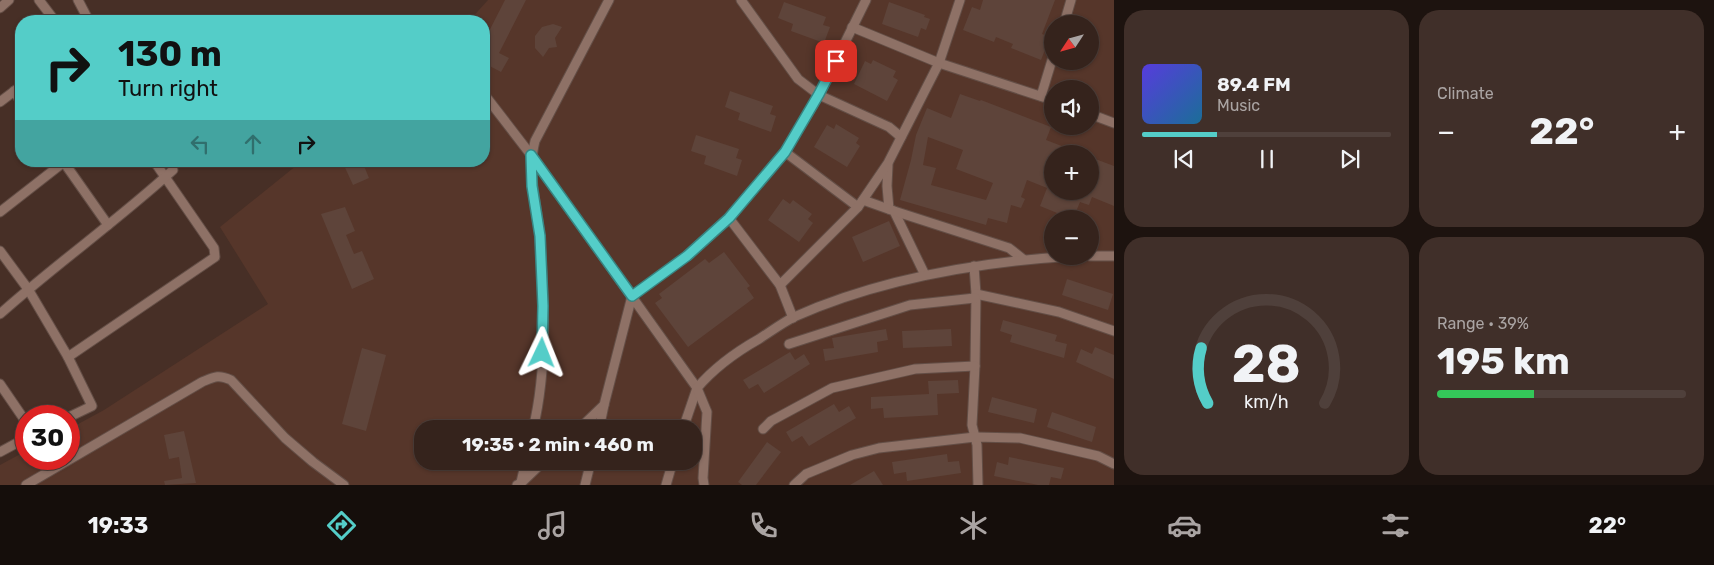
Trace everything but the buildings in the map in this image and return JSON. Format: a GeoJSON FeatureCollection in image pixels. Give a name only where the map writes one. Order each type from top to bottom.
{"type":"FeatureCollection","features":[{"type":"Feature","properties":{"kind":"street"},"geometry":{"type":"LineString","coordinates":[[0,8],[10,0]]}},
{"type":"Feature","properties":{"kind":"street"},"geometry":{"type":"LineString","coordinates":[[39,0],[50,15]]}},
{"type":"Feature","properties":{"kind":"street"},"geometry":{"type":"LineString","coordinates":[[78,0],[86,15]]}},
{"type":"Feature","properties":{"kind":"street"},"geometry":{"type":"LineString","coordinates":[[535,420],[542,368],[543,306],[540,236],[532,186],[531,155],[535,141],[609,0]]}},
{"type":"Feature","properties":{"kind":"street"},"geometry":{"type":"LineString","coordinates":[[741,0],[798,79],[819,94],[889,127],[901,137]]}},
{"type":"Feature","properties":{"kind":"street"},"geometry":{"type":"LineString","coordinates":[[600,420],[632,296],[687,256],[729,218],[785,152],[819,94],[866,0]]}},
{"type":"Feature","properties":{"kind":"street"},"geometry":{"type":"LineString","coordinates":[[780,285],[861,204],[888,163],[939,62],[960,0]]}},
{"type":"Feature","properties":{"kind":"street"},"geometry":{"type":"LineString","coordinates":[[1067,15],[1072,0]]}},
{"type":"Feature","properties":{"kind":"street"},"geometry":{"type":"LineString","coordinates":[[852,27],[939,62],[1044,97]]}},
{"type":"Feature","properties":{"kind":"street"},"geometry":{"type":"LineString","coordinates":[[1041,96],[1049,70]]}},
{"type":"Feature","properties":{"kind":"street"},"geometry":{"type":"LineString","coordinates":[[0,102],[15,91]]}},
{"type":"Feature","properties":{"kind":"street"},"geometry":{"type":"LineString","coordinates":[[490,102],[531,155],[697,388],[707,412],[704,485]]}},
{"type":"Feature","properties":{"kind":"street"},"geometry":{"type":"LineString","coordinates":[[1099,117],[1114,123]]}},
{"type":"Feature","properties":{"kind":"street"},"geometry":{"type":"LineString","coordinates":[[785,152],[861,204],[892,210],[1009,248],[1024,259]]}},
{"type":"Feature","properties":{"kind":"street"},"geometry":{"type":"LineString","coordinates":[[888,163],[887,186],[892,210],[925,275]]}},
{"type":"Feature","properties":{"kind":"street"},"geometry":{"type":"LineString","coordinates":[[0,212],[58,167]]}},
{"type":"Feature","properties":{"kind":"street"},"geometry":{"type":"LineString","coordinates":[[67,167],[108,225]]}},
{"type":"Feature","properties":{"kind":"street"},"geometry":{"type":"LineString","coordinates":[[68,357],[215,257],[214,248],[158,167]]}},
{"type":"Feature","properties":{"kind":"street"},"geometry":{"type":"LineString","coordinates":[[0,314],[173,170]]}},
{"type":"Feature","properties":{"kind":"street"},"geometry":{"type":"LineString","coordinates":[[729,218],[780,285],[793,318]]}},
{"type":"Feature","properties":{"kind":"street"},"geometry":{"type":"LineString","coordinates":[[0,252],[28,289],[68,357],[92,406],[80,412]]}},
{"type":"Feature","properties":{"kind":"street"},"geometry":{"type":"LineString","coordinates":[[1099,256],[1114,256]]}},
{"type":"Feature","properties":{"kind":"street"},"geometry":{"type":"LineString","coordinates":[[686,420],[697,388],[705,378],[739,350],[793,318],[846,297],[925,275],[974,266],[1044,258]]}},
{"type":"Feature","properties":{"kind":"street"},"geometry":{"type":"LineString","coordinates":[[974,266],[976,296],[972,425],[978,445],[978,485]]}},
{"type":"Feature","properties":{"kind":"street"},"geometry":{"type":"LineString","coordinates":[[788,344],[910,305],[976,296],[1059,312],[1114,331]]}},
{"type":"Feature","properties":{"kind":"street"},"geometry":{"type":"LineString","coordinates":[[763,429],[771,420],[832,388],[915,370],[975,366]]}},
{"type":"Feature","properties":{"kind":"street"},"geometry":{"type":"LineString","coordinates":[[26,485],[202,382],[222,376],[231,380],[285,438],[344,485]]}},
{"type":"Feature","properties":{"kind":"street"},"geometry":{"type":"LineString","coordinates":[[0,384],[15,406]]}},
{"type":"Feature","properties":{"kind":"street"},"geometry":{"type":"LineString","coordinates":[[588,420],[604,405]]}},
{"type":"Feature","properties":{"kind":"street"},"geometry":{"type":"LineString","coordinates":[[794,485],[806,474],[852,455],[879,448],[975,437],[1020,438],[1098,456],[1114,464]]}},
{"type":"Feature","properties":{"kind":"street"},"geometry":{"type":"LineString","coordinates":[[0,452],[15,444]]}},
{"type":"Feature","properties":{"kind":"street"},"geometry":{"type":"LineString","coordinates":[[519,484],[523,470]]}},
{"type":"Feature","properties":{"kind":"street"},"geometry":{"type":"LineString","coordinates":[[519,484],[534,470]]}},
{"type":"Feature","properties":{"kind":"street"},"geometry":{"type":"LineString","coordinates":[[585,485],[589,470]]}},
{"type":"Feature","properties":{"kind":"street"},"geometry":{"type":"LineString","coordinates":[[666,485],[670,470]]}},
{"type":"Feature","properties":{"kind":"shaded area"},"geometry":{"type":"Polygon","coordinates":[[[488,0],[1114,0],[1114,485],[0,485],[0,465],[15,457],[15,470],[80,470],[80,423],[104,410],[268,304],[220,227],[295,167],[490,167],[490,15],[474,15],[488,0]]]}},
{"type":"Feature","properties":{"kind":"route"},"geometry":{"type":"LineString","coordinates":[[542,353],[543,306],[540,236],[532,186],[531,155],[632,296],[687,256],[729,218],[785,152],[836,61]]}}]}
